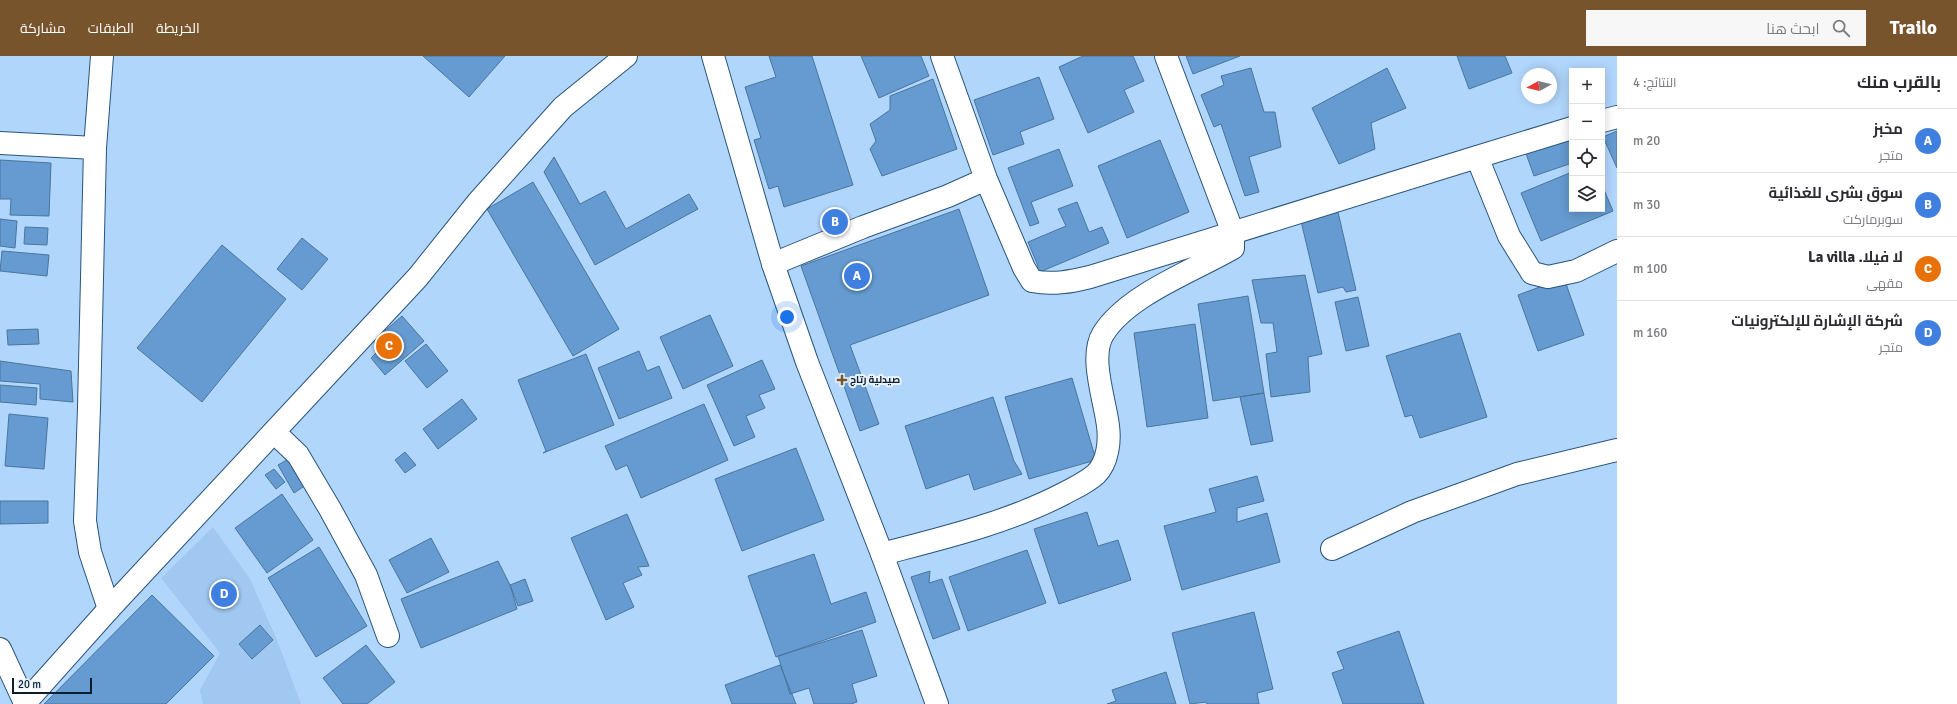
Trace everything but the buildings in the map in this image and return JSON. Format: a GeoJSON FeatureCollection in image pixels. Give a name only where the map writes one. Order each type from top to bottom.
{"type":"FeatureCollection","features":[{"type":"Feature","properties":{"kind":"street"},"geometry":{"type":"LineString","coordinates":[[102,56],[95,148],[90,408],[85,521],[90,552],[109,610]]}},
{"type":"Feature","properties":{"kind":"street"},"geometry":{"type":"LineString","coordinates":[[0,648],[24,703],[418,276],[478,202],[563,107],[626,56]]}},
{"type":"Feature","properties":{"kind":"street"},"geometry":{"type":"LineString","coordinates":[[713,56],[773,264],[807,362],[882,554],[937,704]]}},
{"type":"Feature","properties":{"kind":"street"},"geometry":{"type":"LineString","coordinates":[[942,56],[986,179],[1024,268],[1032,281],[1048,284],[1070,282],[1234,233],[1569,129]]}},
{"type":"Feature","properties":{"kind":"street"},"geometry":{"type":"LineString","coordinates":[[882,554],[979,527],[1047,502],[1081,485],[1097,473],[1107,456],[1108,427],[1096,352],[1102,335],[1116,317],[1133,303],[1233,248],[1234,233],[1166,56]]}},
{"type":"Feature","properties":{"kind":"street"},"geometry":{"type":"LineString","coordinates":[[1605,120],[1617,117]]}},
{"type":"Feature","properties":{"kind":"street"},"geometry":{"type":"LineString","coordinates":[[0,142],[95,148]]}},
{"type":"Feature","properties":{"kind":"street"},"geometry":{"type":"LineString","coordinates":[[1476,157],[1509,236],[1532,273],[1548,277],[1576,271],[1617,251]]}},
{"type":"Feature","properties":{"kind":"street"},"geometry":{"type":"LineString","coordinates":[[773,264],[863,227],[948,196],[986,179]]}},
{"type":"Feature","properties":{"kind":"street"},"geometry":{"type":"LineString","coordinates":[[274,432],[298,455],[334,516],[366,575],[388,636]]}},
{"type":"Feature","properties":{"kind":"street"},"geometry":{"type":"LineString","coordinates":[[1332,549],[1412,512],[1517,474],[1617,450]]}},
{"type":"Feature","properties":{"kind":"shaded area"},"geometry":{"type":"Polygon","coordinates":[[[213,527],[250,579],[277,640],[301,704],[203,704],[200,690],[220,653],[161,578],[213,527]]]}},
{"type":"Feature","properties":{"kind":"place","name":"سوق بشرى للغذائية"},"geometry":{"type":"Point","coordinates":[835,222]}},
{"type":"Feature","properties":{"kind":"place","name":"مخبز"},"geometry":{"type":"Point","coordinates":[857,276]}},
{"type":"Feature","properties":{"kind":"place","name":"لا فيلا. La villa"},"geometry":{"type":"Point","coordinates":[389,346]}},
{"type":"Feature","properties":{"kind":"place","name":"صيدلية رتاج"},"geometry":{"type":"Point","coordinates":[842,380]}},
{"type":"Feature","properties":{"kind":"place","name":"شركة الإشارة للإلكترونيات"},"geometry":{"type":"Point","coordinates":[224,594]}}]}
